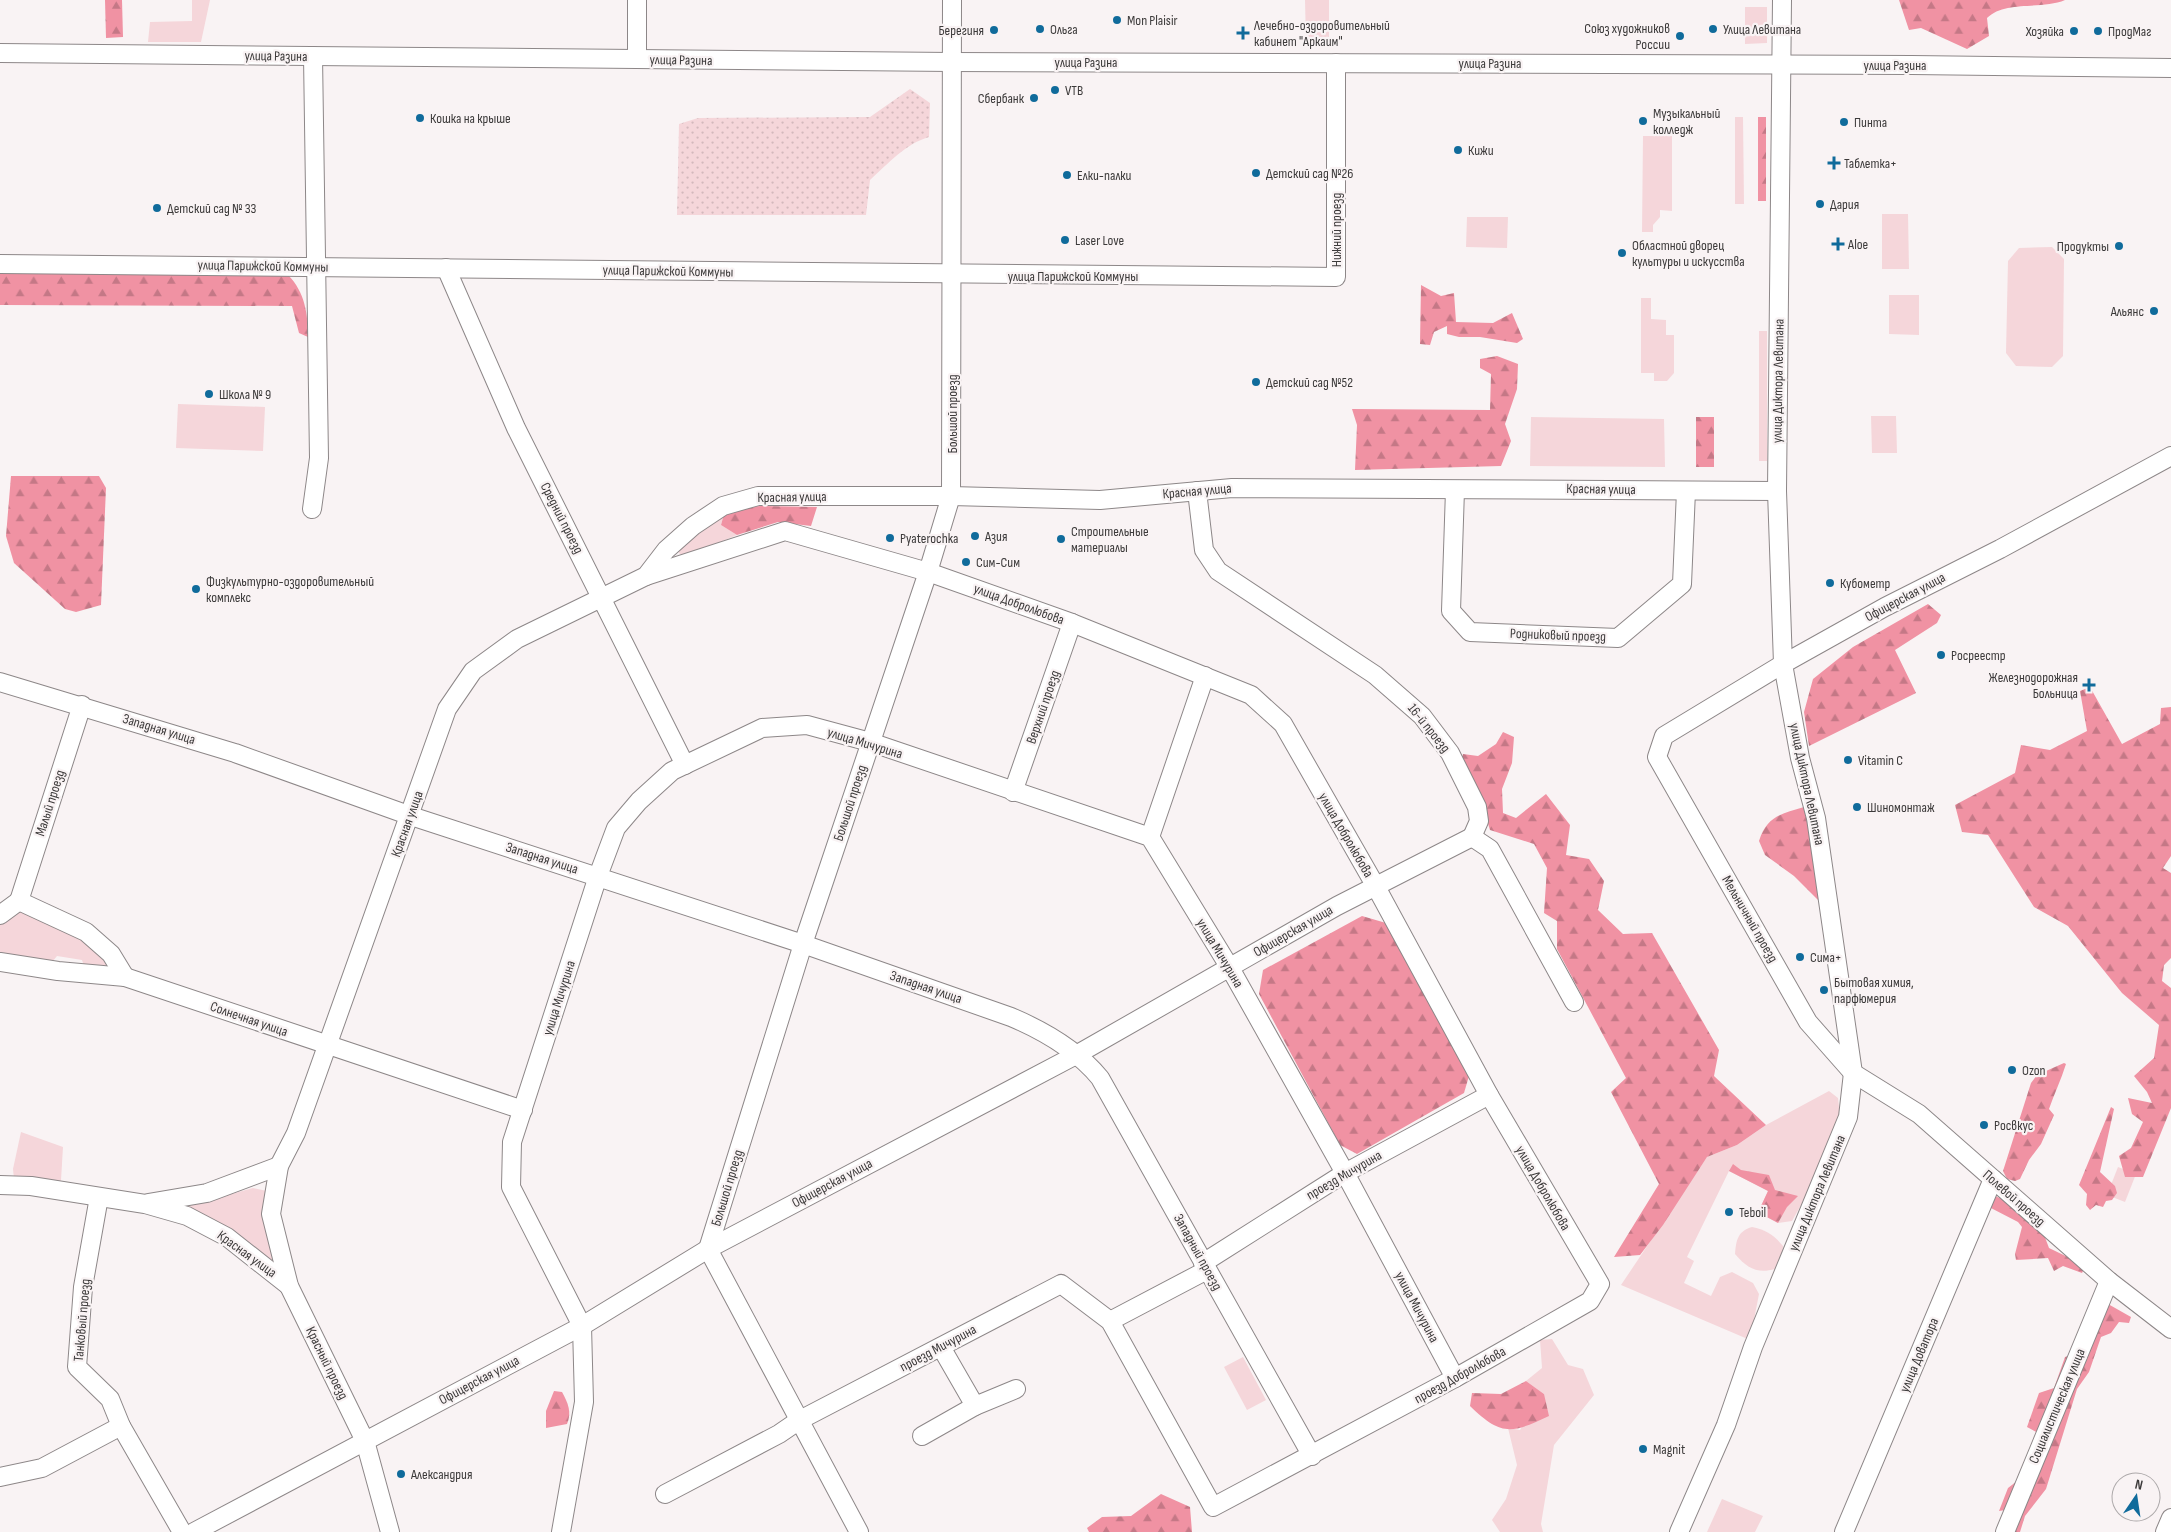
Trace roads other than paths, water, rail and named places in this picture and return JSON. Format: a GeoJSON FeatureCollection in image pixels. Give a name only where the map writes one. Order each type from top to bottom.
{"type":"FeatureCollection","features":[{"type":"Feature","properties":{"kind":"street"},"geometry":{"type":"LineString","coordinates":[[636,59],[637,0]]}},
{"type":"Feature","properties":{"kind":"street","name":"Большой проезд"},"geometry":{"type":"LineString","coordinates":[[708,1249],[803,944],[928,572],[951,496],[952,0]]}},
{"type":"Feature","properties":{"kind":"street","name":"улица Диктора Левитана"},"geometry":{"type":"LineString","coordinates":[[1679,1532],[1726,1425],[1761,1328],[1848,1117],[1854,1073],[1816,818],[1800,758],[1783,664],[1777,491],[1782,0]]}},
{"type":"Feature","properties":{"kind":"street","name":"улица Разина"},"geometry":{"type":"LineString","coordinates":[[0,53],[952,62],[1782,64],[2171,68]]}},
{"type":"Feature","properties":{"kind":"street"},"geometry":{"type":"LineString","coordinates":[[312,509],[320,458],[315,267],[313,56]]}},
{"type":"Feature","properties":{"kind":"street","name":"Нижний проезд"},"geometry":{"type":"LineString","coordinates":[[1336,63],[1336,277]]}},
{"type":"Feature","properties":{"kind":"street","name":"улица Парижской Коммуны"},"geometry":{"type":"LineString","coordinates":[[0,264],[952,275],[1336,277]]}},
{"type":"Feature","properties":{"kind":"street","name":"Средний проезд"},"geometry":{"type":"LineString","coordinates":[[446,268],[516,428],[685,765]]}},
{"type":"Feature","properties":{"kind":"street","name":"Офицерская улица"},"geometry":{"type":"LineString","coordinates":[[1657,757],[1664,736],[1783,664],[1891,604],[2000,549],[2171,456]]}},
{"type":"Feature","properties":{"kind":"street","name":"Красная улица"},"geometry":{"type":"LineString","coordinates":[[646,576],[666,550],[693,526],[723,506],[758,496],[951,496],[1100,500],[1232,488],[1777,491]]}},
{"type":"Feature","properties":{"kind":"street","name":"Родниковый проезд"},"geometry":{"type":"LineString","coordinates":[[1454,490],[1451,611],[1470,632],[1618,638],[1682,584],[1686,491]]}},
{"type":"Feature","properties":{"kind":"street","name":"16-й проезд"},"geometry":{"type":"LineString","coordinates":[[1197,491],[1204,550],[1218,571],[1375,675],[1422,716],[1450,753],[1477,807],[1478,821],[1472,837]]}},
{"type":"Feature","properties":{"kind":"street","name":"Красная улица"},"geometry":{"type":"LineString","coordinates":[[289,1286],[271,1214],[279,1166],[296,1133],[411,816],[447,709],[472,671],[517,639],[646,576],[785,530],[928,572]]}},
{"type":"Feature","properties":{"kind":"street","name":"улица Добролюбова"},"geometry":{"type":"LineString","coordinates":[[928,572],[1072,623],[1251,695],[1283,724],[1375,885],[1489,1095],[1600,1284]]}},
{"type":"Feature","properties":{"kind":"street","name":"Верхний проезд"},"geometry":{"type":"LineString","coordinates":[[1013,792],[1072,623]]}},
{"type":"Feature","properties":{"kind":"street"},"geometry":{"type":"LineString","coordinates":[[1150,837],[1205,676]]}},
{"type":"Feature","properties":{"kind":"street","name":"Западная улица"},"geometry":{"type":"LineString","coordinates":[[0,682],[82,705],[235,753],[411,816],[803,944],[1011,1017],[1041,1030],[1076,1055]]}},
{"type":"Feature","properties":{"kind":"street","name":"Малый проезд"},"geometry":{"type":"LineString","coordinates":[[19,901],[82,705]]}},
{"type":"Feature","properties":{"kind":"street","name":"улица Мичурина"},"geometry":{"type":"LineString","coordinates":[[561,1532],[584,1402],[582,1326],[511,1187],[512,1142],[598,876],[616,828],[639,801],[672,771],[762,728],[807,725],[870,742],[1150,837],[1230,968],[1345,1173],[1455,1378]]}},
{"type":"Feature","properties":{"kind":"street","name":"Мельничный проезд"},"geometry":{"type":"LineString","coordinates":[[1657,757],[1808,1022],[1854,1073]]}},
{"type":"Feature","properties":{"kind":"street"},"geometry":{"type":"LineString","coordinates":[[1472,837],[1490,849],[1574,1002]]}},
{"type":"Feature","properties":{"kind":"street","name":"Офицерская улица"},"geometry":{"type":"LineString","coordinates":[[194,1532],[582,1326],[708,1249],[1076,1055],[1375,885],[1472,837]]}},
{"type":"Feature","properties":{"kind":"street"},"geometry":{"type":"LineString","coordinates":[[0,914],[19,901],[86,932],[111,954],[125,977]]}},
{"type":"Feature","properties":{"kind":"street","name":"Солнечная улица"},"geometry":{"type":"LineString","coordinates":[[0,962],[58,971],[125,977],[523,1110]]}},
{"type":"Feature","properties":{"kind":"street","name":"Западный проезд"},"geometry":{"type":"LineString","coordinates":[[1076,1055],[1090,1066],[1100,1078],[1312,1456]]}},
{"type":"Feature","properties":{"kind":"street","name":"Полевой проезд"},"geometry":{"type":"LineString","coordinates":[[1854,1073],[1919,1114],[2109,1281],[2171,1329]]}},
{"type":"Feature","properties":{"kind":"street","name":"проезд Мичурина"},"geometry":{"type":"LineString","coordinates":[[665,1494],[779,1434],[798,1421],[1061,1284],[1110,1321],[1205,1266],[1345,1173],[1489,1095]]}},
{"type":"Feature","properties":{"kind":"street","name":"Красная улица"},"geometry":{"type":"LineString","coordinates":[[145,1204],[207,1193],[279,1166]]}},
{"type":"Feature","properties":{"kind":"street","name":"улица Доватора"},"geometry":{"type":"LineString","coordinates":[[1844,1532],[1993,1179]]}},
{"type":"Feature","properties":{"kind":"street","name":"Красная улица"},"geometry":{"type":"LineString","coordinates":[[0,1185],[31,1186],[145,1204],[187,1216],[227,1237],[289,1286]]}},
{"type":"Feature","properties":{"kind":"street","name":"Танковый проезд"},"geometry":{"type":"LineString","coordinates":[[98,1197],[83,1287],[77,1367],[110,1399],[121,1426],[182,1532]]}},
{"type":"Feature","properties":{"kind":"street"},"geometry":{"type":"LineString","coordinates":[[708,1249],[798,1421],[859,1532]]}},
{"type":"Feature","properties":{"kind":"street","name":"Социалистическая улица"},"geometry":{"type":"LineString","coordinates":[[2005,1532],[2109,1281]]}},
{"type":"Feature","properties":{"kind":"street","name":"проезд Добролюбова"},"geometry":{"type":"LineString","coordinates":[[1110,1321],[1213,1507],[1312,1456],[1455,1378],[1590,1301],[1600,1284]]}},
{"type":"Feature","properties":{"kind":"street","name":"Красный проезд"},"geometry":{"type":"LineString","coordinates":[[289,1286],[365,1441],[390,1532]]}},
{"type":"Feature","properties":{"kind":"street"},"geometry":{"type":"LineString","coordinates":[[942,1347],[975,1406]]}},
{"type":"Feature","properties":{"kind":"street"},"geometry":{"type":"LineString","coordinates":[[922,1436],[975,1406],[1016,1389]]}},
{"type":"Feature","properties":{"kind":"street"},"geometry":{"type":"LineString","coordinates":[[0,1477],[42,1468],[121,1426]]}},
{"type":"Feature","properties":{"kind":"street"},"geometry":{"type":"LineString","coordinates":[[2165,1532],[2171,1518]]}},
{"type":"Feature","properties":{"kind":"place","name":"Mon Plaisir"},"geometry":{"type":"Point","coordinates":[1117,20]}},
{"type":"Feature","properties":{"kind":"place","name":"Ольга"},"geometry":{"type":"Point","coordinates":[1040,29]}},
{"type":"Feature","properties":{"kind":"place","name":"Улица Левитана"},"geometry":{"type":"Point","coordinates":[1713,29]}},
{"type":"Feature","properties":{"kind":"place","name":"Берегиня"},"geometry":{"type":"Point","coordinates":[994,30]}},
{"type":"Feature","properties":{"kind":"place","name":"Хозяйка"},"geometry":{"type":"Point","coordinates":[2074,31]}},
{"type":"Feature","properties":{"kind":"place","name":"ПродМаг"},"geometry":{"type":"Point","coordinates":[2098,31]}},
{"type":"Feature","properties":{"kind":"place","name":"Лечебно-оздоровительный кабинет \"Аркаим\""},"geometry":{"type":"Point","coordinates":[1243,33]}},
{"type":"Feature","properties":{"kind":"place","name":"Союз художников России"},"geometry":{"type":"Point","coordinates":[1680,36]}},
{"type":"Feature","properties":{"kind":"place","name":"VTB"},"geometry":{"type":"Point","coordinates":[1055,90]}},
{"type":"Feature","properties":{"kind":"place","name":"Сбербанк"},"geometry":{"type":"Point","coordinates":[1034,98]}},
{"type":"Feature","properties":{"kind":"place","name":"Кошка на крыше"},"geometry":{"type":"Point","coordinates":[420,118]}},
{"type":"Feature","properties":{"kind":"place","name":"Музыкальный колледж"},"geometry":{"type":"Point","coordinates":[1643,121]}},
{"type":"Feature","properties":{"kind":"place","name":"Пинта"},"geometry":{"type":"Point","coordinates":[1844,122]}},
{"type":"Feature","properties":{"kind":"place","name":"Кижи"},"geometry":{"type":"Point","coordinates":[1458,150]}},
{"type":"Feature","properties":{"kind":"place","name":"Таблетка+"},"geometry":{"type":"Point","coordinates":[1834,163]}},
{"type":"Feature","properties":{"kind":"place","name":"Детский сад №26"},"geometry":{"type":"Point","coordinates":[1256,173]}},
{"type":"Feature","properties":{"kind":"place","name":"Елки-палки"},"geometry":{"type":"Point","coordinates":[1067,175]}},
{"type":"Feature","properties":{"kind":"place","name":"Дария"},"geometry":{"type":"Point","coordinates":[1820,204]}},
{"type":"Feature","properties":{"kind":"place","name":"Детский сад № 33"},"geometry":{"type":"Point","coordinates":[157,208]}},
{"type":"Feature","properties":{"kind":"place","name":"Laser Love"},"geometry":{"type":"Point","coordinates":[1065,240]}},
{"type":"Feature","properties":{"kind":"place","name":"Aloe"},"geometry":{"type":"Point","coordinates":[1838,244]}},
{"type":"Feature","properties":{"kind":"place","name":"Продукты"},"geometry":{"type":"Point","coordinates":[2119,246]}},
{"type":"Feature","properties":{"kind":"place","name":"Областной дворец культуры и искусства"},"geometry":{"type":"Point","coordinates":[1622,253]}},
{"type":"Feature","properties":{"kind":"place","name":"Альянс"},"geometry":{"type":"Point","coordinates":[2154,311]}},
{"type":"Feature","properties":{"kind":"place","name":"Детский сад №52"},"geometry":{"type":"Point","coordinates":[1256,382]}},
{"type":"Feature","properties":{"kind":"place","name":"Школа № 9"},"geometry":{"type":"Point","coordinates":[209,394]}},
{"type":"Feature","properties":{"kind":"place","name":"Азия"},"geometry":{"type":"Point","coordinates":[975,536]}},
{"type":"Feature","properties":{"kind":"place","name":"Pyaterochka"},"geometry":{"type":"Point","coordinates":[890,538]}},
{"type":"Feature","properties":{"kind":"place","name":"Строительные материалы"},"geometry":{"type":"Point","coordinates":[1061,539]}},
{"type":"Feature","properties":{"kind":"place","name":"Сим-Сим"},"geometry":{"type":"Point","coordinates":[966,562]}},
{"type":"Feature","properties":{"kind":"place","name":"Кубометр"},"geometry":{"type":"Point","coordinates":[1830,583]}},
{"type":"Feature","properties":{"kind":"place","name":"Физкультурно-оздоровительный комплекс"},"geometry":{"type":"Point","coordinates":[196,589]}},
{"type":"Feature","properties":{"kind":"place","name":"Росреестр"},"geometry":{"type":"Point","coordinates":[1941,655]}},
{"type":"Feature","properties":{"kind":"place","name":"Железнодорожная Больница"},"geometry":{"type":"Point","coordinates":[2089,685]}},
{"type":"Feature","properties":{"kind":"place","name":"Vitamin C"},"geometry":{"type":"Point","coordinates":[1848,760]}},
{"type":"Feature","properties":{"kind":"place","name":"Шиномонтаж"},"geometry":{"type":"Point","coordinates":[1857,807]}},
{"type":"Feature","properties":{"kind":"place","name":"Сима+"},"geometry":{"type":"Point","coordinates":[1800,957]}},
{"type":"Feature","properties":{"kind":"place","name":"Бытовая химия, парфюмерия"},"geometry":{"type":"Point","coordinates":[1824,990]}},
{"type":"Feature","properties":{"kind":"place","name":"Ozon"},"geometry":{"type":"Point","coordinates":[2012,1070]}},
{"type":"Feature","properties":{"kind":"place","name":"Росвкус"},"geometry":{"type":"Point","coordinates":[1984,1125]}},
{"type":"Feature","properties":{"kind":"place","name":"Teboil"},"geometry":{"type":"Point","coordinates":[1729,1212]}},
{"type":"Feature","properties":{"kind":"place","name":"Magnit"},"geometry":{"type":"Point","coordinates":[1643,1449]}},
{"type":"Feature","properties":{"kind":"place","name":"Александрия"},"geometry":{"type":"Point","coordinates":[401,1474]}}]}
